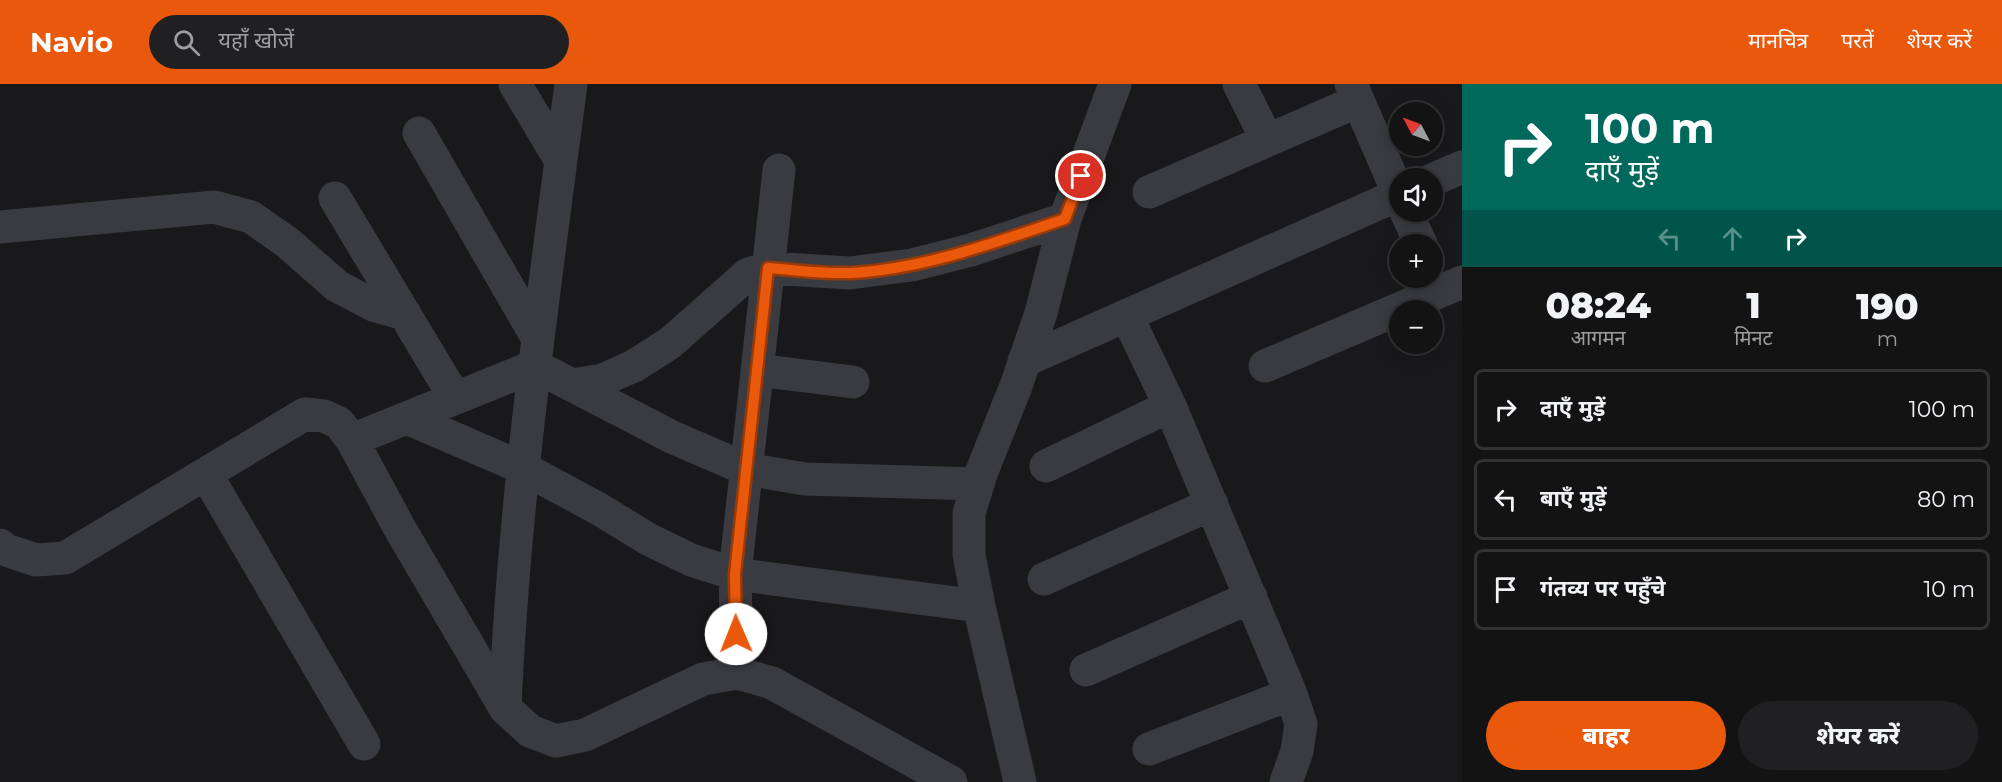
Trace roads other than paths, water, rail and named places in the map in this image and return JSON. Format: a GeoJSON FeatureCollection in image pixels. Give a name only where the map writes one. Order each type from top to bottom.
{"type":"FeatureCollection","features":[{"type":"Feature","properties":{"kind":"street"},"geometry":{"type":"LineString","coordinates":[[514,84],[561,161]]}},
{"type":"Feature","properties":{"kind":"street"},"geometry":{"type":"LineString","coordinates":[[505,708],[509,629],[523,468],[571,84]]}},
{"type":"Feature","properties":{"kind":"street"},"geometry":{"type":"LineString","coordinates":[[1020,782],[969,555],[969,513],[1041,313],[1065,219],[1114,84]]}},
{"type":"Feature","properties":{"kind":"street"},"geometry":{"type":"LineString","coordinates":[[1239,84],[1267,140]]}},
{"type":"Feature","properties":{"kind":"street"},"geometry":{"type":"LineString","coordinates":[[1149,192],[1267,140],[1355,92],[1389,171]]}},
{"type":"Feature","properties":{"kind":"street"},"geometry":{"type":"LineString","coordinates":[[419,133],[537,352],[573,385],[672,437],[746,469],[805,479],[978,484]]}},
{"type":"Feature","properties":{"kind":"street"},"geometry":{"type":"LineString","coordinates":[[1443,175],[1462,167]]}},
{"type":"Feature","properties":{"kind":"street"},"geometry":{"type":"LineString","coordinates":[[737,673],[735,574],[779,170]]}},
{"type":"Feature","properties":{"kind":"street"},"geometry":{"type":"LineString","coordinates":[[335,198],[455,398]]}},
{"type":"Feature","properties":{"kind":"street"},"geometry":{"type":"LineString","coordinates":[[1024,361],[1389,204]]}},
{"type":"Feature","properties":{"kind":"street"},"geometry":{"type":"LineString","coordinates":[[0,227],[214,207],[251,217],[288,243],[337,286],[373,305],[405,314]]}},
{"type":"Feature","properties":{"kind":"street"},"geometry":{"type":"LineString","coordinates":[[573,385],[602,380],[634,366],[670,343],[748,274],[768,268],[850,273],[912,265],[971,250],[1065,219]]}},
{"type":"Feature","properties":{"kind":"street"},"geometry":{"type":"LineString","coordinates":[[1266,366],[1445,281]]}},
{"type":"Feature","properties":{"kind":"street"},"geometry":{"type":"LineString","coordinates":[[1127,316],[1170,406],[1291,694],[1301,724],[1297,751],[1286,782]]}},
{"type":"Feature","properties":{"kind":"street"},"geometry":{"type":"LineString","coordinates":[[352,440],[455,398],[537,352]]}},
{"type":"Feature","properties":{"kind":"street"},"geometry":{"type":"LineString","coordinates":[[757,370],[853,382]]}},
{"type":"Feature","properties":{"kind":"street"},"geometry":{"type":"LineString","coordinates":[[1046,466],[1170,406]]}},
{"type":"Feature","properties":{"kind":"street"},"geometry":{"type":"LineString","coordinates":[[0,546],[36,560],[65,558],[305,414],[324,416],[339,423],[352,440],[399,527],[505,708],[530,731],[556,741],[585,735],[703,679],[737,673],[772,683],[951,782]]}},
{"type":"Feature","properties":{"kind":"street"},"geometry":{"type":"LineString","coordinates":[[407,418],[523,468],[690,560],[735,574],[979,606]]}},
{"type":"Feature","properties":{"kind":"street"},"geometry":{"type":"LineString","coordinates":[[206,474],[364,744]]}},
{"type":"Feature","properties":{"kind":"street"},"geometry":{"type":"LineString","coordinates":[[1044,579],[1212,504]]}},
{"type":"Feature","properties":{"kind":"street"},"geometry":{"type":"LineString","coordinates":[[1086,670],[1251,597]]}},
{"type":"Feature","properties":{"kind":"street"},"geometry":{"type":"LineString","coordinates":[[1149,749],[1291,694]]}}]}
